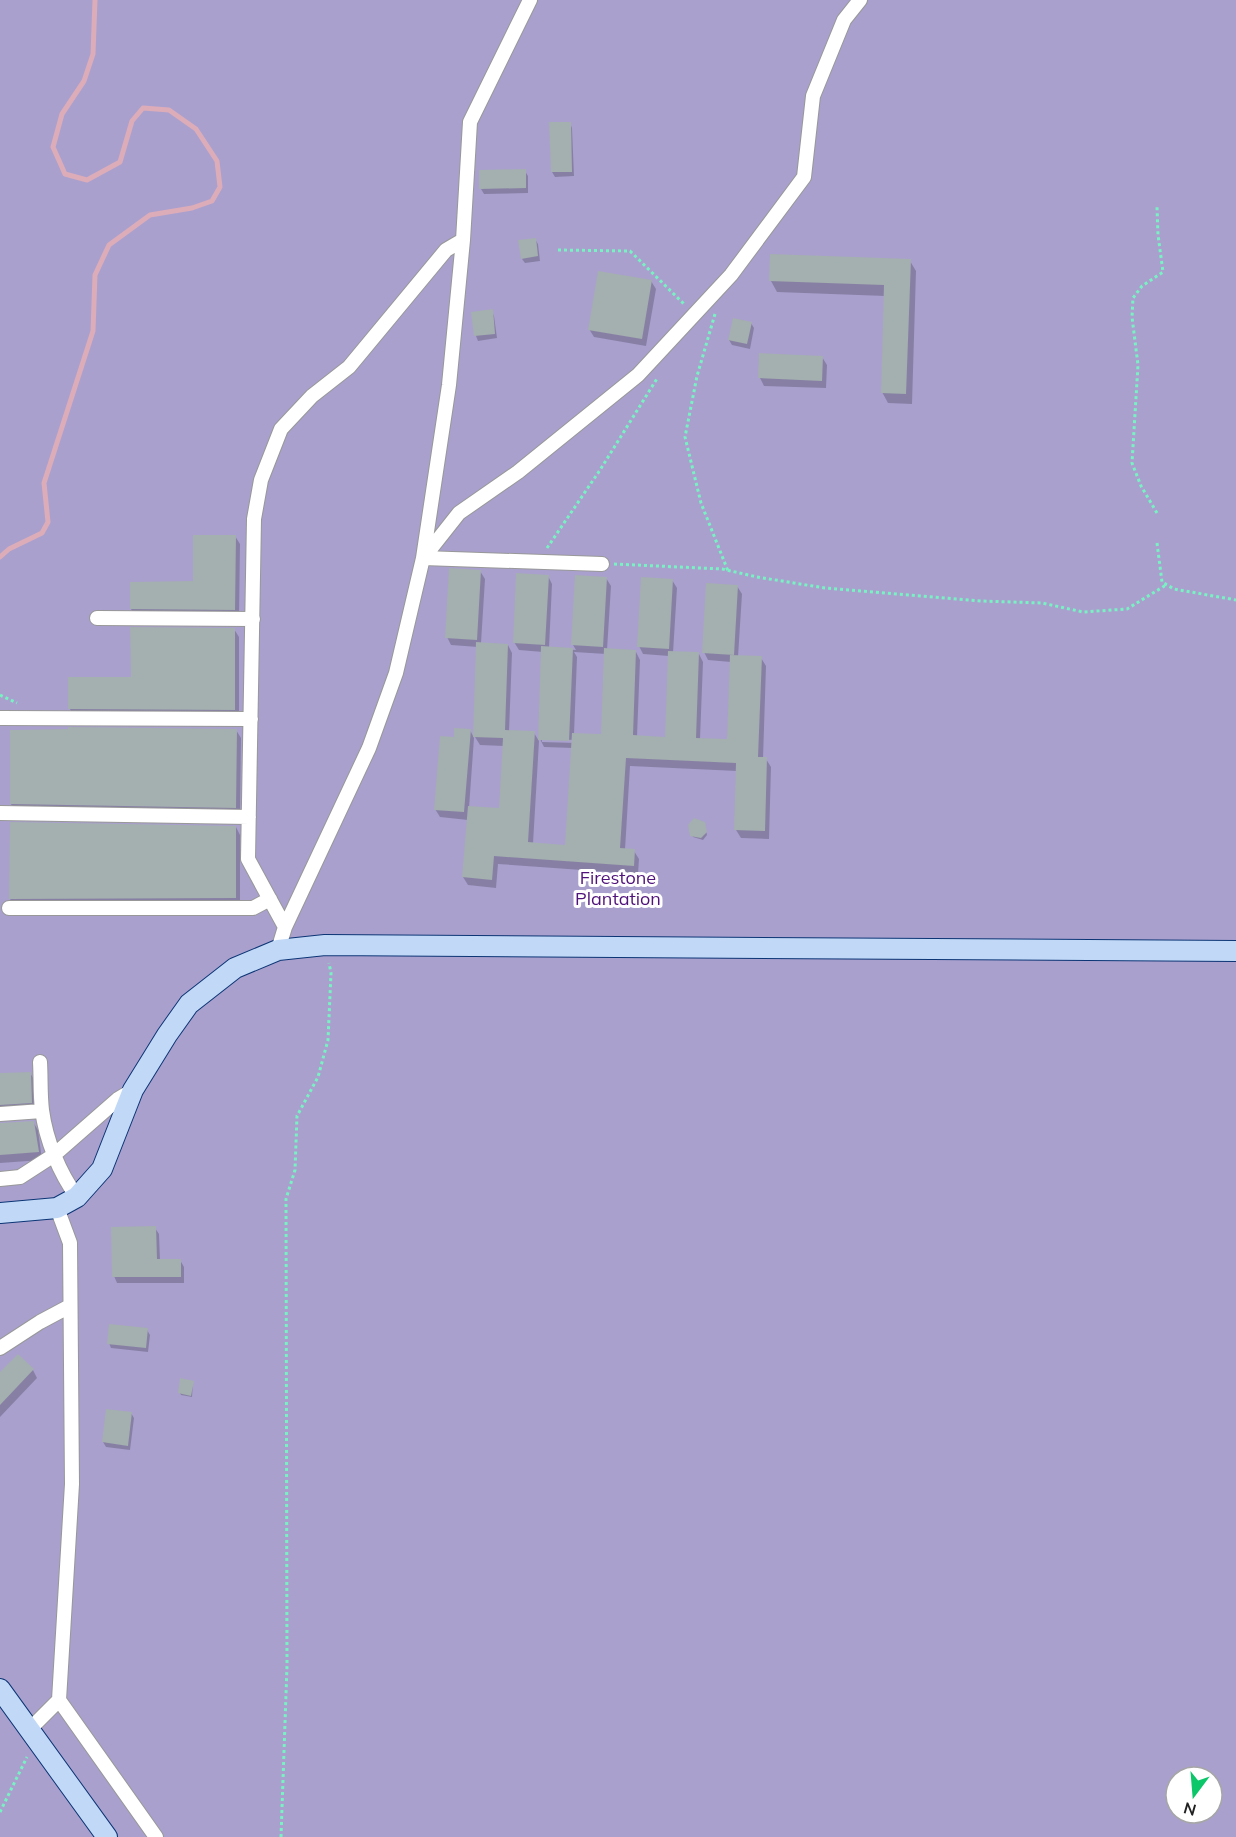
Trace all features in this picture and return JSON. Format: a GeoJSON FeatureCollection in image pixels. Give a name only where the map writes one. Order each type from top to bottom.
{"type":"FeatureCollection","features":[{"type":"Feature","properties":{"kind":"street"},"geometry":{"type":"LineString","coordinates":[[278,950],[285,927],[369,748],[396,674],[423,558],[449,385],[463,240],[471,122],[530,0]]}},
{"type":"Feature","properties":{"kind":"street"},"geometry":{"type":"LineString","coordinates":[[423,558],[459,513],[518,472],[638,375],[731,275],[804,177],[813,96],[844,20],[860,0]]}},
{"type":"Feature","properties":{"kind":"street"},"geometry":{"type":"LineString","coordinates":[[285,927],[248,859],[255,519],[261,480],[282,429],[312,396],[349,367],[446,250],[463,240]]}},
{"type":"Feature","properties":{"kind":"street"},"geometry":{"type":"LineString","coordinates":[[423,558],[602,564]]}},
{"type":"Feature","properties":{"kind":"street"},"geometry":{"type":"LineString","coordinates":[[97,618],[253,620]]}},
{"type":"Feature","properties":{"kind":"street"},"geometry":{"type":"LineString","coordinates":[[0,717],[251,719]]}},
{"type":"Feature","properties":{"kind":"street"},"geometry":{"type":"LineString","coordinates":[[0,813],[249,817]]}},
{"type":"Feature","properties":{"kind":"street"},"geometry":{"type":"LineString","coordinates":[[9,908],[253,908],[270,898]]}},
{"type":"Feature","properties":{"kind":"street"},"geometry":{"type":"LineString","coordinates":[[0,1213],[57,1208],[77,1197],[102,1168],[133,1090],[189,1004],[235,968],[278,950],[325,945],[1236,951]]}},
{"type":"Feature","properties":{"kind":"street"},"geometry":{"type":"LineString","coordinates":[[40,1062],[42,1111],[54,1155],[77,1197]]}},
{"type":"Feature","properties":{"kind":"street"},"geometry":{"type":"LineString","coordinates":[[0,1179],[20,1177],[54,1155],[118,1099],[133,1090]]}},
{"type":"Feature","properties":{"kind":"street"},"geometry":{"type":"LineString","coordinates":[[0,1114],[42,1111]]}},
{"type":"Feature","properties":{"kind":"street"},"geometry":{"type":"LineString","coordinates":[[33,1735],[59,1700],[72,1484],[70,1244],[57,1208]]}},
{"type":"Feature","properties":{"kind":"street"},"geometry":{"type":"LineString","coordinates":[[0,1348],[70,1306]]}},
{"type":"Feature","properties":{"kind":"street"},"geometry":{"type":"LineString","coordinates":[[0,1689],[107,1837]]}},
{"type":"Feature","properties":{"kind":"street"},"geometry":{"type":"LineString","coordinates":[[59,1700],[156,1837]]}},
{"type":"Feature","properties":{"kind":"path"},"geometry":{"type":"LineString","coordinates":[[1157,207],[1163,272],[1142,286],[1133,298],[1132,317],[1138,365],[1132,464],[1141,486],[1157,513]]}},
{"type":"Feature","properties":{"kind":"path"},"geometry":{"type":"LineString","coordinates":[[715,314],[697,376],[685,437],[701,503],[728,571]]}},
{"type":"Feature","properties":{"kind":"path"},"geometry":{"type":"LineString","coordinates":[[1157,543],[1162,582],[1166,585],[1174,589],[1236,600]]}},
{"type":"Feature","properties":{"kind":"path"},"geometry":{"type":"LineString","coordinates":[[602,564],[728,571],[825,588],[981,601],[1042,603],[1083,612],[1127,609],[1166,585]]}},
{"type":"Feature","properties":{"kind":"path"},"geometry":{"type":"LineString","coordinates":[[281,1837],[287,1666],[286,1198],[295,1170],[297,1116],[318,1077],[328,1040],[331,973],[325,945]]}},
{"type":"Feature","properties":{"kind":"path"},"geometry":{"type":"LineString","coordinates":[[0,1812],[33,1735]]}},
{"type":"Feature","properties":{"kind":"green space","name":"Firestone Plantation"},"geometry":{"type":"Polygon","coordinates":[[[0,0],[1236,0],[1236,1837],[0,1837],[0,0]]]}},
{"type":"Feature","properties":{"kind":"building"},"geometry":{"type":"Polygon","coordinates":[[[549,122],[571,122],[572,172],[551,172],[549,122]]]}},
{"type":"Feature","properties":{"kind":"building"},"geometry":{"type":"Polygon","coordinates":[[[526,169],[526,188],[479,189],[479,170],[526,169]]]}},
{"type":"Feature","properties":{"kind":"building"},"geometry":{"type":"Polygon","coordinates":[[[536,238],[538,256],[521,259],[518,240],[536,238]]]}},
{"type":"Feature","properties":{"kind":"building"},"geometry":{"type":"Polygon","coordinates":[[[770,254],[911,259],[906,394],[881,393],[884,285],[769,281],[770,254]]]}},
{"type":"Feature","properties":{"kind":"building"},"geometry":{"type":"Polygon","coordinates":[[[598,271],[652,280],[642,339],[588,330],[598,271]]]}},
{"type":"Feature","properties":{"kind":"building"},"geometry":{"type":"Polygon","coordinates":[[[493,309],[495,334],[474,336],[471,312],[493,309]]]}},
{"type":"Feature","properties":{"kind":"building"},"geometry":{"type":"Polygon","coordinates":[[[733,318],[752,322],[747,344],[728,340],[733,318]]]}},
{"type":"Feature","properties":{"kind":"building"},"geometry":{"type":"Polygon","coordinates":[[[759,353],[823,356],[822,381],[758,378],[759,353]]]}},
{"type":"Feature","properties":{"kind":"building"},"geometry":{"type":"Polygon","coordinates":[[[193,535],[236,535],[235,610],[130,609],[130,582],[193,581],[193,535]]]}},
{"type":"Feature","properties":{"kind":"building"},"geometry":{"type":"Polygon","coordinates":[[[449,568],[481,570],[477,640],[445,638],[449,568]]]}},
{"type":"Feature","properties":{"kind":"building"},"geometry":{"type":"Polygon","coordinates":[[[516,573],[549,575],[545,645],[513,643],[516,573]]]}},
{"type":"Feature","properties":{"kind":"building"},"geometry":{"type":"Polygon","coordinates":[[[575,575],[607,577],[603,647],[571,645],[575,575]]]}},
{"type":"Feature","properties":{"kind":"building"},"geometry":{"type":"Polygon","coordinates":[[[641,577],[673,579],[669,649],[637,647],[641,577]]]}},
{"type":"Feature","properties":{"kind":"building"},"geometry":{"type":"Polygon","coordinates":[[[706,583],[738,585],[734,655],[702,653],[706,583]]]}},
{"type":"Feature","properties":{"kind":"building"},"geometry":{"type":"Polygon","coordinates":[[[130,627],[235,628],[235,710],[68,709],[68,677],[131,677],[130,627]]]}},
{"type":"Feature","properties":{"kind":"building"},"geometry":{"type":"Polygon","coordinates":[[[476,642],[508,644],[505,730],[535,731],[528,842],[565,845],[572,733],[601,734],[604,648],[636,650],[633,735],[665,737],[668,651],[699,652],[696,738],[727,739],[730,655],[762,656],[758,757],[767,757],[765,831],[734,830],[736,763],[626,758],[620,848],[635,849],[634,866],[494,856],[492,880],[462,877],[468,806],[499,808],[503,738],[473,737],[476,642]]]}},
{"type":"Feature","properties":{"kind":"building"},"geometry":{"type":"Polygon","coordinates":[[[541,646],[573,648],[569,741],[538,740],[541,646]]]}},
{"type":"Feature","properties":{"kind":"building"},"geometry":{"type":"Polygon","coordinates":[[[68,727],[237,729],[236,808],[10,804],[10,730],[68,729],[68,727]]]}},
{"type":"Feature","properties":{"kind":"building"},"geometry":{"type":"Polygon","coordinates":[[[454,728],[471,729],[464,812],[434,810],[440,736],[454,737],[454,728]]]}},
{"type":"Feature","properties":{"kind":"building"},"geometry":{"type":"Polygon","coordinates":[[[694,818],[705,822],[707,832],[701,838],[690,836],[688,825],[694,818]]]}},
{"type":"Feature","properties":{"kind":"building"},"geometry":{"type":"Polygon","coordinates":[[[10,822],[236,826],[236,898],[9,899],[10,822]]]}},
{"type":"Feature","properties":{"kind":"building"},"geometry":{"type":"Polygon","coordinates":[[[31,1072],[32,1103],[0,1105],[0,1073],[31,1072]]]}},
{"type":"Feature","properties":{"kind":"building"},"geometry":{"type":"Polygon","coordinates":[[[34,1121],[39,1152],[0,1155],[0,1123],[34,1121]]]}},
{"type":"Feature","properties":{"kind":"building"},"geometry":{"type":"Polygon","coordinates":[[[156,1226],[157,1259],[181,1259],[181,1277],[112,1277],[111,1227],[156,1226]]]}},
{"type":"Feature","properties":{"kind":"building"},"geometry":{"type":"Polygon","coordinates":[[[109,1324],[148,1328],[146,1348],[107,1344],[109,1324]]]}},
{"type":"Feature","properties":{"kind":"building"},"geometry":{"type":"Polygon","coordinates":[[[18,1354],[34,1369],[0,1405],[0,1372],[18,1354]]]}},
{"type":"Feature","properties":{"kind":"building"},"geometry":{"type":"Polygon","coordinates":[[[180,1378],[194,1381],[191,1396],[178,1393],[180,1378]]]}},
{"type":"Feature","properties":{"kind":"building"},"geometry":{"type":"Polygon","coordinates":[[[106,1409],[132,1412],[128,1446],[102,1442],[106,1409]]]}},
{"type":"Feature","properties":{"kind":"waterway"},"geometry":{"type":"LineString","coordinates":[[0,557],[9,549],[42,533],[48,522],[44,483],[93,331],[95,275],[109,245],[150,215],[192,208],[212,201],[220,187],[217,161],[196,129],[169,110],[143,108],[132,121],[120,162],[87,180],[65,174],[53,147],[62,114],[84,81],[93,54],[95,0]]}}]}
